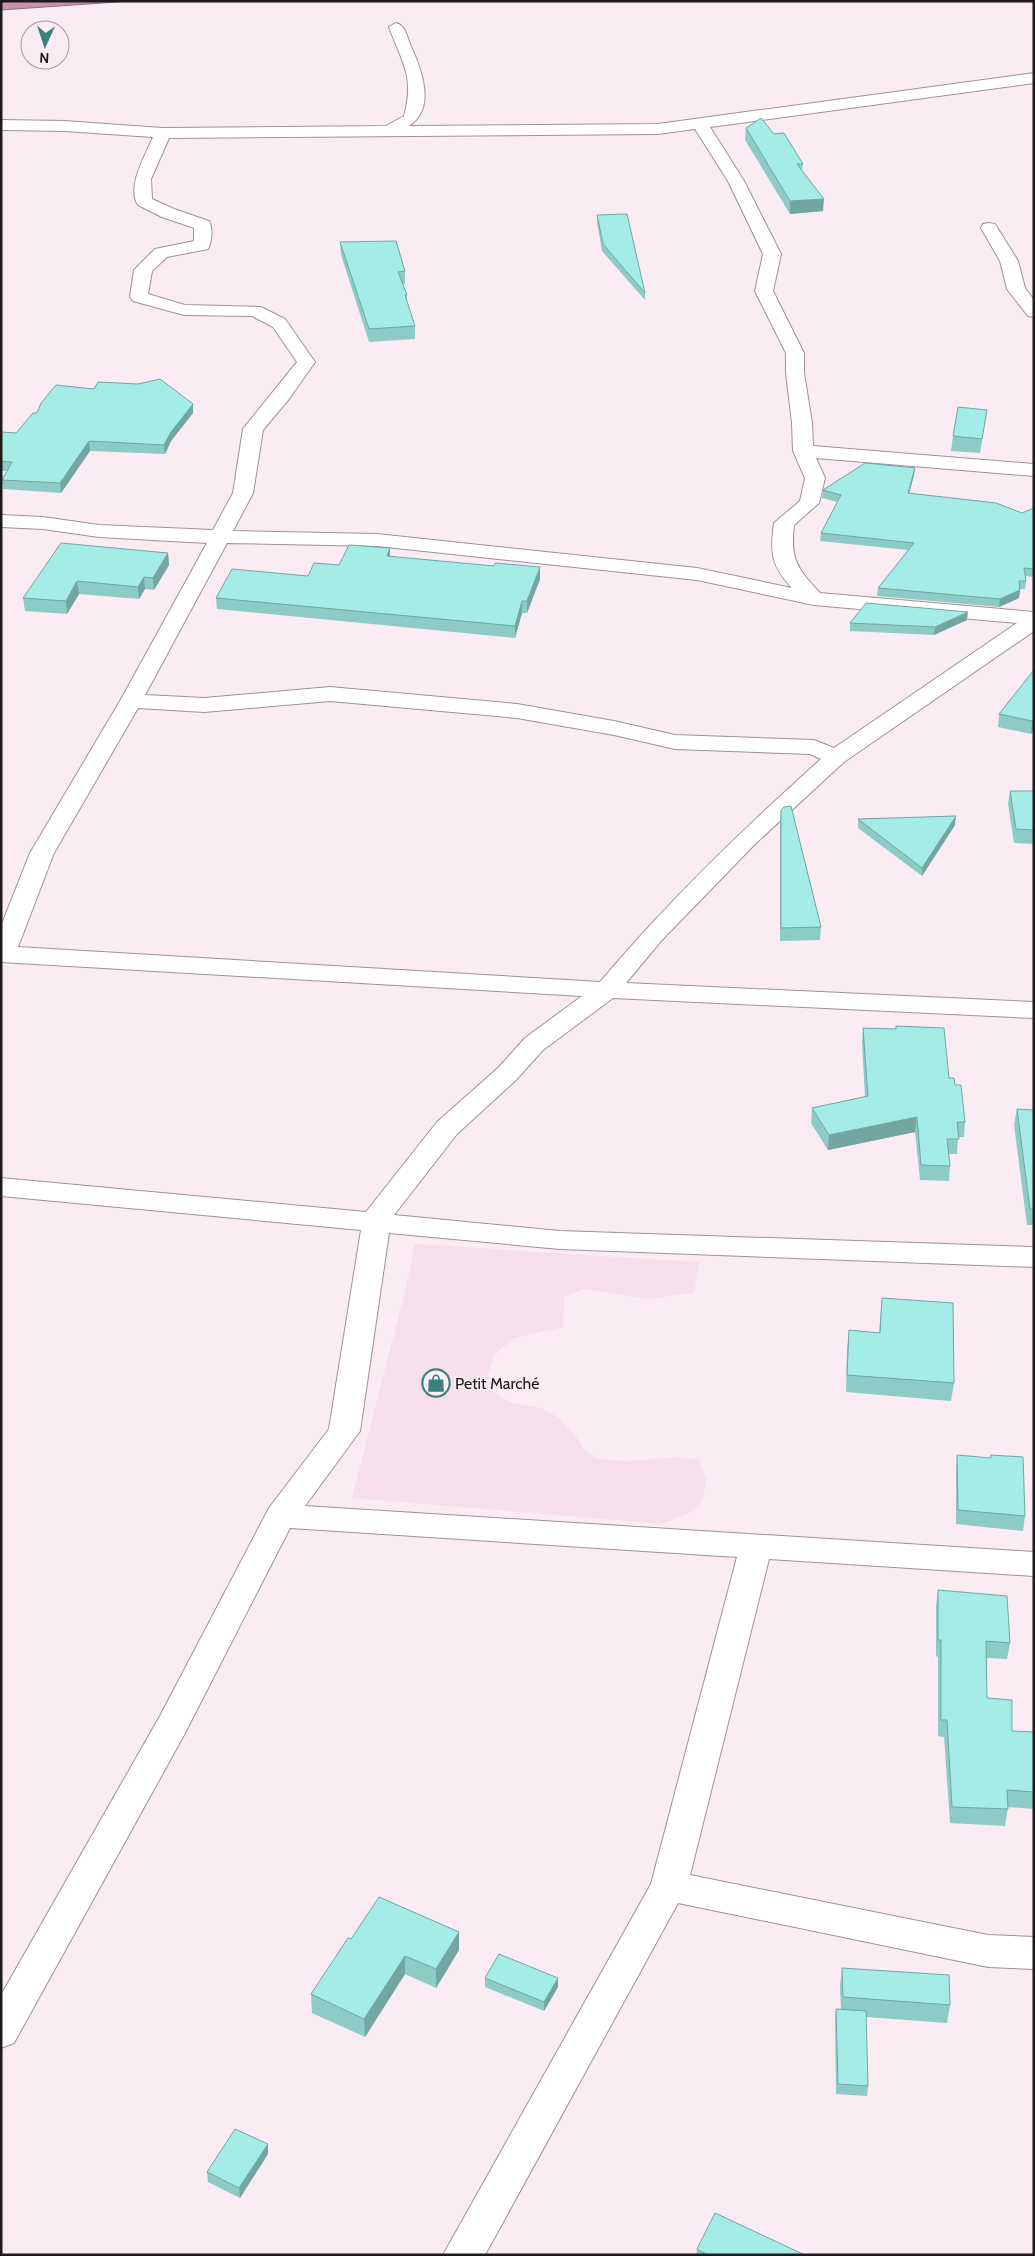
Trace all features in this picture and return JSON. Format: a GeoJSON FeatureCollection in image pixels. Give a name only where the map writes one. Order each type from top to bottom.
{"type":"FeatureCollection","features":[{"type":"Feature","properties":{"kind":"street"},"geometry":{"type":"LineString","coordinates":[[390,131],[411,118],[417,93],[413,66],[402,46],[396,27]]}},
{"type":"Feature","properties":{"kind":"street"},"geometry":{"type":"LineString","coordinates":[[1,125],[64,126],[163,133],[658,129],[1034,78]]}},
{"type":"Feature","properties":{"kind":"street"},"geometry":{"type":"LineString","coordinates":[[700,124],[736,181],[772,254],[764,291],[795,353],[795,373],[802,423],[803,451],[816,478],[809,503],[784,522],[781,543],[783,564],[814,599]]}},
{"type":"Feature","properties":{"kind":"street"},"geometry":{"type":"LineString","coordinates":[[163,133],[143,179],[144,201],[168,213],[203,225],[202,245],[162,253],[143,270],[139,297],[184,310],[255,310],[279,323],[306,362],[282,395],[253,429],[243,493],[131,700],[42,853],[2,954],[607,990],[1034,1010]]}},
{"type":"Feature","properties":{"kind":"street"},"geometry":{"type":"LineString","coordinates":[[989,228],[1009,261],[1016,289],[1034,312]]}},
{"type":"Feature","properties":{"kind":"street"},"geometry":{"type":"LineString","coordinates":[[803,451],[1034,470]]}},
{"type":"Feature","properties":{"kind":"street"},"geometry":{"type":"LineString","coordinates":[[1,521],[43,523],[98,531],[220,537],[377,540],[462,548],[697,574],[814,599],[1034,619]]}},
{"type":"Feature","properties":{"kind":"street"},"geometry":{"type":"LineString","coordinates":[[1,2031],[172,1725],[280,1516],[344,1431],[377,1217],[448,1128],[507,1074],[534,1044],[607,990],[652,936],[746,839],[836,757],[1034,619]]}},
{"type":"Feature","properties":{"kind":"street"},"geometry":{"type":"LineString","coordinates":[[131,700],[204,705],[330,694],[413,700],[517,711],[614,728],[675,742],[742,742],[814,747],[836,757]]}},
{"type":"Feature","properties":{"kind":"street"},"geometry":{"type":"LineString","coordinates":[[1,1187],[560,1240],[1034,1257]]}},
{"type":"Feature","properties":{"kind":"street"},"geometry":{"type":"LineString","coordinates":[[280,1516],[1034,1564]]}},
{"type":"Feature","properties":{"kind":"street"},"geometry":{"type":"LineString","coordinates":[[463,2255],[669,1886],[756,1546]]}},
{"type":"Feature","properties":{"kind":"street"},"geometry":{"type":"LineString","coordinates":[[669,1886],[988,1951],[1034,1953]]}},
{"type":"Feature","properties":{"kind":"shaded area"},"geometry":{"type":"Polygon","coordinates":[[[1,1],[131,1],[1,10],[1,1]]]}},
{"type":"Feature","properties":{"kind":"shaded area","name":"Petit Marché"},"geometry":{"type":"Polygon","coordinates":[[[415,1244],[699,1262],[694,1293],[648,1299],[584,1289],[564,1297],[563,1327],[514,1338],[494,1355],[488,1375],[493,1390],[509,1402],[544,1409],[559,1418],[575,1435],[587,1453],[599,1459],[626,1461],[675,1457],[699,1460],[706,1479],[703,1500],[691,1512],[662,1524],[352,1498],[406,1287],[415,1244]]]}},
{"type":"Feature","properties":{"kind":"building"},"geometry":{"type":"Polygon","coordinates":[[[761,118],[774,134],[784,133],[803,164],[797,164],[824,199],[790,201],[746,128],[761,118]]]}},
{"type":"Feature","properties":{"kind":"building"},"geometry":{"type":"Polygon","coordinates":[[[627,214],[645,293],[603,244],[597,215],[627,214]]]}},
{"type":"Feature","properties":{"kind":"building"},"geometry":{"type":"Polygon","coordinates":[[[396,241],[405,271],[398,272],[407,295],[405,295],[415,326],[369,329],[340,242],[396,241]]]}},
{"type":"Feature","properties":{"kind":"building"},"geometry":{"type":"Polygon","coordinates":[[[160,379],[193,404],[171,432],[164,445],[89,441],[60,483],[2,480],[12,462],[1,461],[1,432],[16,433],[33,413],[37,413],[41,403],[56,385],[94,389],[98,382],[138,384],[160,379]]]}},
{"type":"Feature","properties":{"kind":"building"},"geometry":{"type":"Polygon","coordinates":[[[958,407],[987,410],[982,439],[953,436],[958,407]]]}},
{"type":"Feature","properties":{"kind":"building"},"geometry":{"type":"Polygon","coordinates":[[[865,463],[915,468],[908,493],[996,503],[1022,513],[1034,508],[1034,569],[1024,568],[1026,581],[1019,581],[1020,590],[1000,599],[878,588],[914,543],[821,533],[841,495],[823,490],[865,463]]]}},
{"type":"Feature","properties":{"kind":"building"},"geometry":{"type":"Polygon","coordinates":[[[61,543],[168,553],[153,578],[144,577],[138,587],[77,581],[66,601],[23,598],[61,543]]]}},
{"type":"Feature","properties":{"kind":"building"},"geometry":{"type":"Polygon","coordinates":[[[349,545],[390,548],[387,556],[494,566],[495,563],[540,567],[527,601],[522,601],[515,626],[216,598],[232,569],[308,576],[314,563],[339,565],[349,545]]]}},
{"type":"Feature","properties":{"kind":"building"},"geometry":{"type":"Polygon","coordinates":[[[866,603],[968,612],[935,627],[850,623],[866,603]]]}},
{"type":"Feature","properties":{"kind":"building"},"geometry":{"type":"Polygon","coordinates":[[[1034,670],[1034,719],[1032,721],[999,714],[1034,670]]]}},
{"type":"Feature","properties":{"kind":"building"},"geometry":{"type":"Polygon","coordinates":[[[1010,791],[1034,791],[1034,830],[1016,829],[1010,791]]]}},
{"type":"Feature","properties":{"kind":"building"},"geometry":{"type":"Polygon","coordinates":[[[791,806],[821,927],[781,928],[781,810],[784,807],[791,806]]]}},
{"type":"Feature","properties":{"kind":"building"},"geometry":{"type":"Polygon","coordinates":[[[956,816],[922,868],[858,819],[956,816]]]}},
{"type":"Feature","properties":{"kind":"building"},"geometry":{"type":"Polygon","coordinates":[[[896,1026],[944,1028],[949,1078],[954,1078],[955,1085],[961,1085],[965,1122],[957,1122],[959,1139],[947,1139],[950,1166],[921,1165],[917,1117],[829,1135],[812,1108],[868,1096],[863,1028],[896,1029],[896,1026]]]}},
{"type":"Feature","properties":{"kind":"building"},"geometry":{"type":"Polygon","coordinates":[[[1017,1109],[1034,1110],[1034,1209],[1030,1209],[1017,1109]]]}},
{"type":"Feature","properties":{"kind":"building"},"geometry":{"type":"Polygon","coordinates":[[[882,1298],[953,1303],[954,1383],[847,1375],[849,1330],[880,1333],[882,1298]]]}},
{"type":"Feature","properties":{"kind":"building"},"geometry":{"type":"Polygon","coordinates":[[[957,1455],[991,1458],[991,1455],[1023,1457],[1025,1516],[958,1510],[957,1455]]]}},
{"type":"Feature","properties":{"kind":"building"},"geometry":{"type":"Polygon","coordinates":[[[938,1590],[1007,1596],[1010,1643],[986,1641],[987,1698],[1012,1700],[1012,1731],[1034,1732],[1034,1792],[1007,1790],[1008,1809],[952,1807],[947,1720],[941,1720],[941,1640],[938,1640],[938,1590]]]}},
{"type":"Feature","properties":{"kind":"building"},"geometry":{"type":"Polygon","coordinates":[[[379,1897],[459,1932],[436,1969],[405,1956],[364,2019],[311,1994],[348,1938],[351,1939],[379,1897]]]}},
{"type":"Feature","properties":{"kind":"building"},"geometry":{"type":"Polygon","coordinates":[[[499,1954],[558,1978],[544,2002],[485,1978],[499,1954]]]}},
{"type":"Feature","properties":{"kind":"building"},"geometry":{"type":"Polygon","coordinates":[[[842,1968],[949,1975],[950,2005],[843,1997],[842,1968]]]}},
{"type":"Feature","properties":{"kind":"building"},"geometry":{"type":"Polygon","coordinates":[[[836,2009],[866,2011],[868,2086],[838,2084],[836,2009]]]}},
{"type":"Feature","properties":{"kind":"building"},"geometry":{"type":"Polygon","coordinates":[[[235,2129],[268,2144],[239,2188],[207,2172],[235,2129]]]}},
{"type":"Feature","properties":{"kind":"building"},"geometry":{"type":"Polygon","coordinates":[[[715,2213],[805,2255],[708,2255],[697,2249],[715,2213]]]}},
{"type":"Feature","properties":{"kind":"place","name":"Petit Marché"},"geometry":{"type":"Point","coordinates":[436,1383]}}]}
